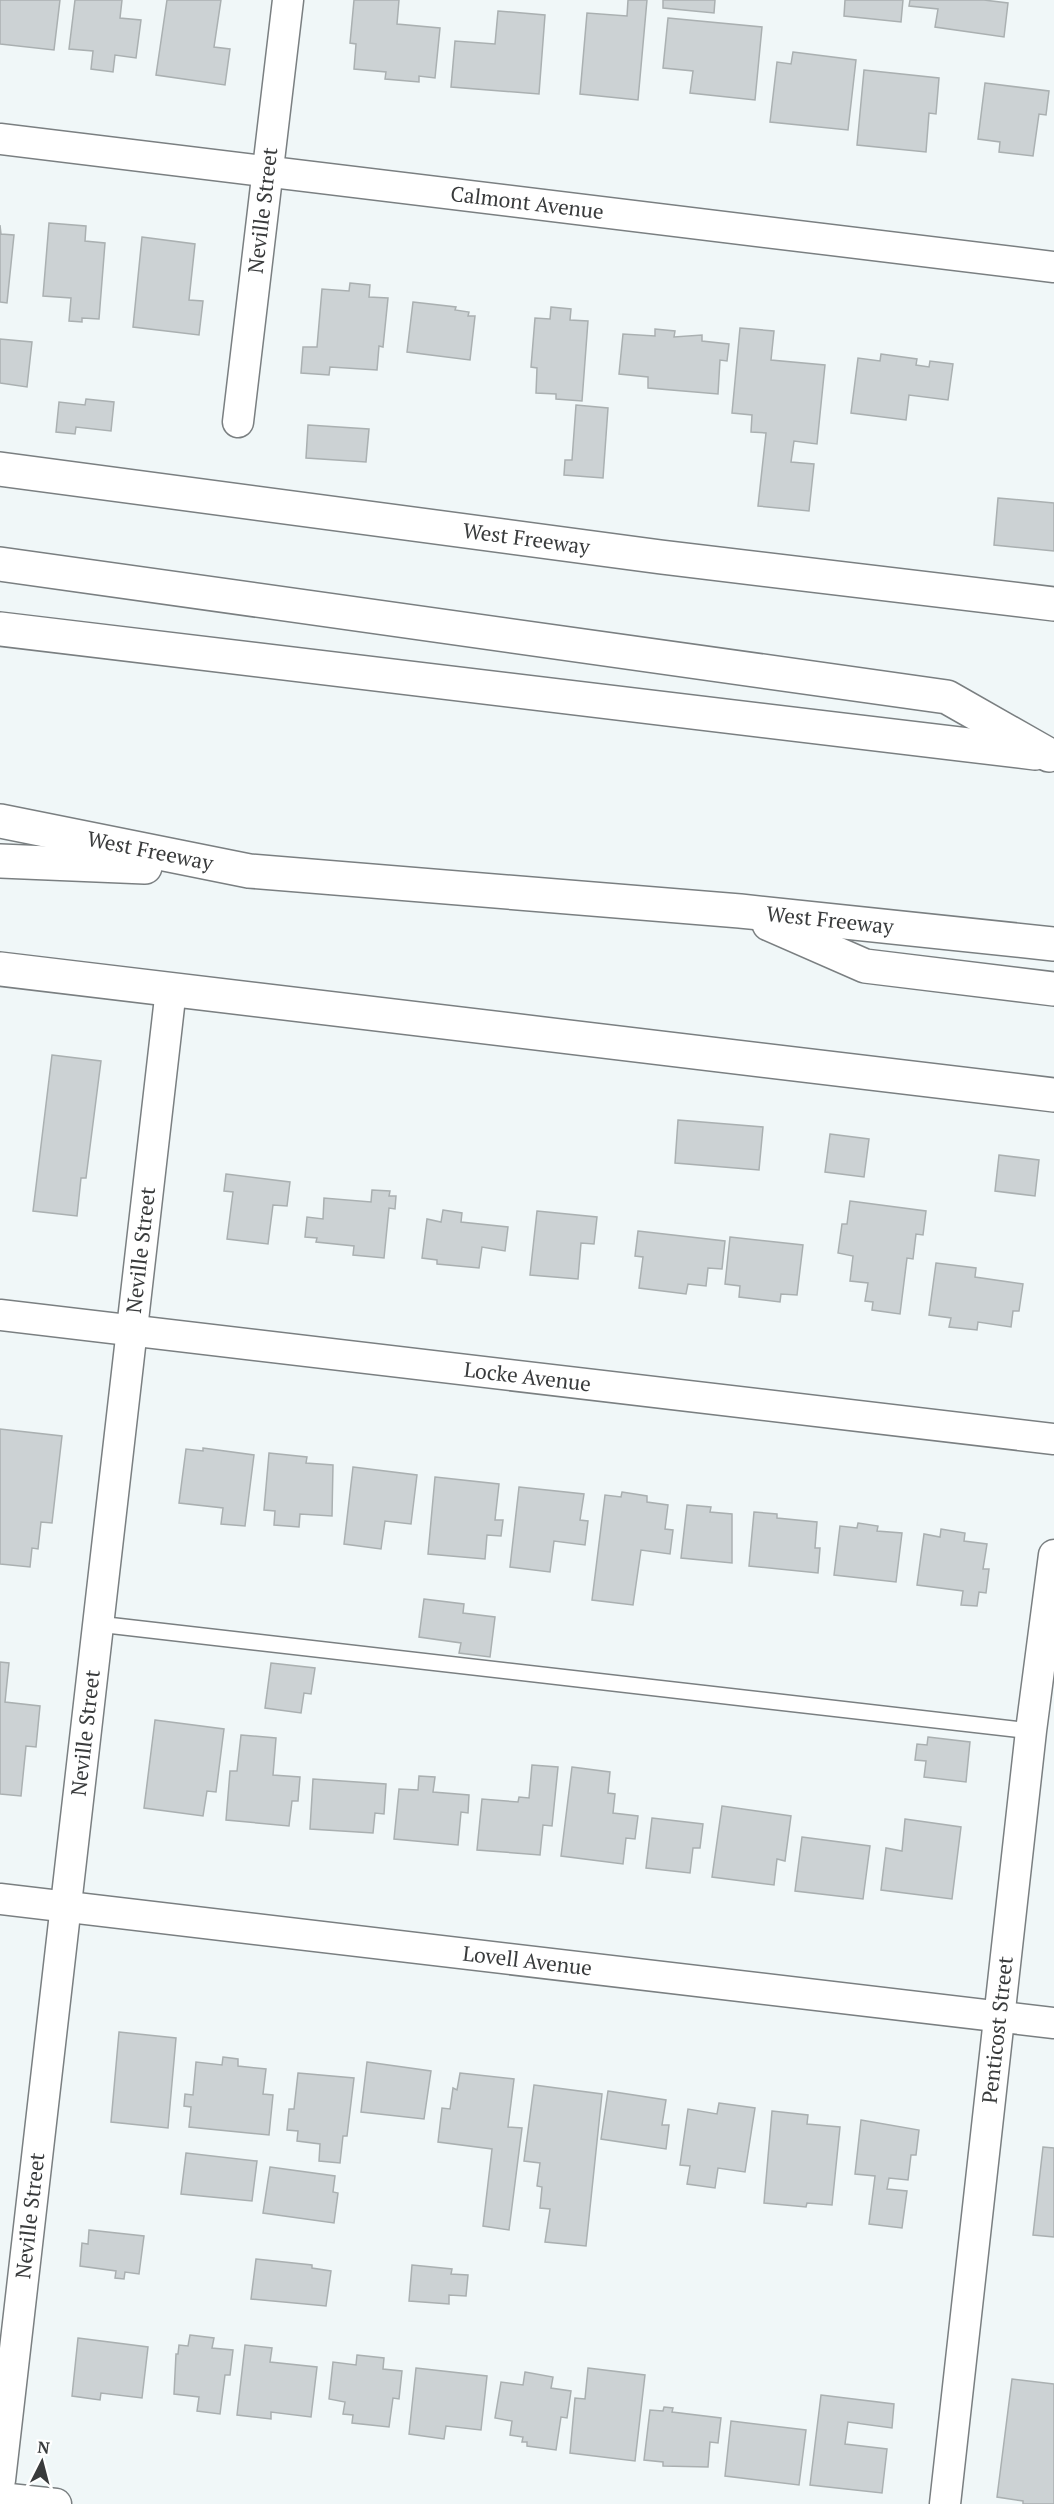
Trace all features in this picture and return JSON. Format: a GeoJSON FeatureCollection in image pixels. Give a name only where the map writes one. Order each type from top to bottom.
{"type":"FeatureCollection","features":[{"type":"Feature","properties":{"kind":"main road","name":"West Freeway"},"geometry":{"type":"LineString","coordinates":[[0,469],[672,558],[1054,604]]}},
{"type":"Feature","properties":{"kind":"main road"},"geometry":{"type":"LineString","coordinates":[[0,564],[947,697],[1051,755]]}},
{"type":"Feature","properties":{"kind":"main road"},"geometry":{"type":"LineString","coordinates":[[0,629],[1051,755]]}},
{"type":"Feature","properties":{"kind":"main road","name":"West Freeway"},"geometry":{"type":"LineString","coordinates":[[0,821],[249,871],[740,911],[1054,944]]}},
{"type":"Feature","properties":{"kind":"main road"},"geometry":{"type":"LineString","coordinates":[[0,861],[249,871]]}},
{"type":"Feature","properties":{"kind":"main road"},"geometry":{"type":"LineString","coordinates":[[740,911],[865,966],[1054,989]]}},
{"type":"Feature","properties":{"kind":"main road"},"geometry":{"type":"LineString","coordinates":[[0,969],[1054,1095]]}},
{"type":"Feature","properties":{"kind":"street","name":"Neville Street"},"geometry":{"type":"LineString","coordinates":[[238,422],[288,0]]}},
{"type":"Feature","properties":{"kind":"street","name":"Calmont Avenue"},"geometry":{"type":"LineString","coordinates":[[0,139],[1054,267]]}},
{"type":"Feature","properties":{"kind":"street","name":"Neville Street"},"geometry":{"type":"LineString","coordinates":[[0,2480],[171,988]]}},
{"type":"Feature","properties":{"kind":"street","name":"Locke Avenue"},"geometry":{"type":"LineString","coordinates":[[0,1315],[1054,1438]]}},
{"type":"Feature","properties":{"kind":"street","name":"Penticost Street"},"geometry":{"type":"LineString","coordinates":[[945,2504],[1031,1731],[1054,1555]]}},
{"type":"Feature","properties":{"kind":"street","name":"Lovell Avenue"},"geometry":{"type":"LineString","coordinates":[[0,1899],[1054,2023]]}},
{"type":"Feature","properties":{"kind":"street"},"geometry":{"type":"LineString","coordinates":[[0,2498],[56,2504]]}},
{"type":"Feature","properties":{"kind":"lane"},"geometry":{"type":"LineString","coordinates":[[98,1624],[1031,1731]]}},
{"type":"Feature","properties":{"kind":"building"},"geometry":{"type":"Polygon","coordinates":[[[0,0],[60,0],[54,50],[0,44],[0,0]]]}},
{"type":"Feature","properties":{"kind":"building"},"geometry":{"type":"Polygon","coordinates":[[[75,0],[122,0],[120,18],[141,20],[136,58],[115,55],[113,72],[91,69],[93,51],[69,49],[75,0]]]}},
{"type":"Feature","properties":{"kind":"building"},"geometry":{"type":"Polygon","coordinates":[[[167,0],[221,0],[214,47],[230,49],[225,85],[156,75],[167,0]]]}},
{"type":"Feature","properties":{"kind":"building"},"geometry":{"type":"Polygon","coordinates":[[[354,0],[399,0],[397,24],[440,28],[435,78],[419,76],[419,82],[385,79],[386,72],[354,69],[356,44],[350,43],[354,0]]]}},
{"type":"Feature","properties":{"kind":"building"},"geometry":{"type":"Polygon","coordinates":[[[628,0],[647,0],[638,100],[580,94],[587,13],[627,16],[628,0]]]}},
{"type":"Feature","properties":{"kind":"building"},"geometry":{"type":"Polygon","coordinates":[[[663,0],[715,0],[714,13],[663,8],[663,0]]]}},
{"type":"Feature","properties":{"kind":"building"},"geometry":{"type":"Polygon","coordinates":[[[845,0],[903,0],[901,22],[844,16],[845,0]]]}},
{"type":"Feature","properties":{"kind":"building"},"geometry":{"type":"Polygon","coordinates":[[[910,0],[984,0],[1008,3],[1004,37],[935,27],[938,9],[909,6],[910,0]]]}},
{"type":"Feature","properties":{"kind":"building"},"geometry":{"type":"Polygon","coordinates":[[[498,11],[545,15],[539,94],[451,87],[455,41],[495,44],[498,11]]]}},
{"type":"Feature","properties":{"kind":"building"},"geometry":{"type":"Polygon","coordinates":[[[668,18],[762,27],[755,100],[690,93],[693,71],[663,68],[668,18]]]}},
{"type":"Feature","properties":{"kind":"building"},"geometry":{"type":"Polygon","coordinates":[[[793,52],[856,60],[848,130],[770,122],[777,62],[791,64],[793,52]]]}},
{"type":"Feature","properties":{"kind":"building"},"geometry":{"type":"Polygon","coordinates":[[[864,70],[939,78],[936,114],[929,113],[926,152],[857,145],[864,70]]]}},
{"type":"Feature","properties":{"kind":"building"},"geometry":{"type":"Polygon","coordinates":[[[985,83],[1049,91],[1046,115],[1039,114],[1033,156],[999,152],[1000,142],[978,139],[985,83]]]}},
{"type":"Feature","properties":{"kind":"building"},"geometry":{"type":"Polygon","coordinates":[[[49,223],[86,226],[85,241],[105,243],[99,319],[82,318],[82,322],[69,321],[71,298],[43,296],[49,223]]]}},
{"type":"Feature","properties":{"kind":"building"},"geometry":{"type":"Polygon","coordinates":[[[0,225],[1,234],[14,235],[7,303],[0,302],[0,225]]]}},
{"type":"Feature","properties":{"kind":"building"},"geometry":{"type":"Polygon","coordinates":[[[142,237],[195,244],[189,300],[203,301],[199,335],[133,327],[142,237]]]}},
{"type":"Feature","properties":{"kind":"building"},"geometry":{"type":"Polygon","coordinates":[[[350,283],[370,285],[369,297],[388,298],[383,347],[379,346],[377,370],[330,367],[329,375],[301,373],[303,347],[317,347],[322,289],[349,291],[350,283]]]}},
{"type":"Feature","properties":{"kind":"building"},"geometry":{"type":"Polygon","coordinates":[[[413,302],[456,307],[455,310],[469,312],[468,316],[475,316],[470,360],[407,352],[413,302]]]}},
{"type":"Feature","properties":{"kind":"building"},"geometry":{"type":"Polygon","coordinates":[[[551,307],[571,309],[570,320],[588,321],[582,401],[556,399],[556,394],[536,393],[537,368],[531,367],[535,318],[550,319],[551,307]]]}},
{"type":"Feature","properties":{"kind":"building"},"geometry":{"type":"Polygon","coordinates":[[[740,328],[774,331],[771,360],[825,365],[817,444],[794,441],[791,462],[814,464],[809,511],[758,506],[766,433],[751,432],[752,415],[732,413],[740,328]]]}},
{"type":"Feature","properties":{"kind":"building"},"geometry":{"type":"Polygon","coordinates":[[[655,329],[675,331],[674,337],[702,335],[702,341],[729,344],[727,361],[720,360],[718,394],[648,388],[648,377],[619,374],[623,334],[655,336],[655,329]]]}},
{"type":"Feature","properties":{"kind":"building"},"geometry":{"type":"Polygon","coordinates":[[[0,339],[32,342],[27,387],[0,383],[0,339]]]}},
{"type":"Feature","properties":{"kind":"building"},"geometry":{"type":"Polygon","coordinates":[[[881,354],[917,359],[916,365],[929,367],[930,361],[953,364],[948,400],[909,395],[906,420],[851,413],[858,358],[880,361],[881,354]]]}},
{"type":"Feature","properties":{"kind":"building"},"geometry":{"type":"Polygon","coordinates":[[[86,399],[114,402],[111,431],[76,427],[75,434],[56,432],[59,402],[85,405],[86,399]]]}},
{"type":"Feature","properties":{"kind":"building"},"geometry":{"type":"Polygon","coordinates":[[[576,405],[608,408],[603,478],[564,475],[565,460],[572,460],[576,405]]]}},
{"type":"Feature","properties":{"kind":"building"},"geometry":{"type":"Polygon","coordinates":[[[308,425],[369,429],[366,462],[306,458],[308,425]]]}},
{"type":"Feature","properties":{"kind":"building"},"geometry":{"type":"Polygon","coordinates":[[[998,498],[1054,503],[1054,551],[994,545],[998,498]]]}},
{"type":"Feature","properties":{"kind":"building"},"geometry":{"type":"Polygon","coordinates":[[[52,1055],[101,1061],[86,1178],[81,1178],[77,1216],[33,1211],[52,1055]]]}},
{"type":"Feature","properties":{"kind":"building"},"geometry":{"type":"Polygon","coordinates":[[[678,1120],[763,1127],[759,1170],[675,1163],[678,1120]]]}},
{"type":"Feature","properties":{"kind":"building"},"geometry":{"type":"Polygon","coordinates":[[[830,1134],[869,1139],[864,1177],[825,1172],[830,1134]]]}},
{"type":"Feature","properties":{"kind":"building"},"geometry":{"type":"Polygon","coordinates":[[[999,1155],[1039,1160],[1035,1196],[995,1191],[999,1155]]]}},
{"type":"Feature","properties":{"kind":"building"},"geometry":{"type":"Polygon","coordinates":[[[226,1174],[290,1182],[287,1206],[273,1205],[268,1244],[227,1239],[233,1192],[224,1191],[226,1174]]]}},
{"type":"Feature","properties":{"kind":"building"},"geometry":{"type":"Polygon","coordinates":[[[372,1190],[390,1191],[389,1196],[396,1196],[395,1209],[389,1208],[384,1258],[353,1255],[354,1246],[316,1242],[317,1238],[305,1237],[307,1217],[323,1219],[324,1198],[371,1202],[372,1190]]]}},
{"type":"Feature","properties":{"kind":"building"},"geometry":{"type":"Polygon","coordinates":[[[850,1201],[926,1211],[923,1235],[916,1234],[913,1259],[907,1258],[900,1314],[872,1310],[873,1302],[865,1301],[868,1283],[850,1281],[853,1256],[838,1253],[842,1224],[847,1224],[850,1201]]]}},
{"type":"Feature","properties":{"kind":"building"},"geometry":{"type":"Polygon","coordinates":[[[443,1210],[462,1213],[461,1222],[508,1227],[505,1251],[482,1247],[479,1268],[437,1264],[437,1260],[422,1258],[427,1219],[441,1222],[443,1210]]]}},
{"type":"Feature","properties":{"kind":"building"},"geometry":{"type":"Polygon","coordinates":[[[537,1211],[597,1217],[594,1244],[581,1243],[578,1279],[530,1275],[537,1211]]]}},
{"type":"Feature","properties":{"kind":"building"},"geometry":{"type":"Polygon","coordinates":[[[638,1231],[725,1241],[722,1269],[708,1268],[706,1286],[688,1284],[686,1294],[639,1288],[643,1257],[635,1256],[638,1231]]]}},
{"type":"Feature","properties":{"kind":"building"},"geometry":{"type":"Polygon","coordinates":[[[730,1237],[803,1245],[797,1295],[781,1294],[780,1302],[739,1297],[740,1286],[725,1284],[730,1237]]]}},
{"type":"Feature","properties":{"kind":"building"},"geometry":{"type":"Polygon","coordinates":[[[936,1263],[976,1268],[975,1277],[1023,1284],[1019,1311],[1013,1311],[1011,1327],[978,1322],[977,1330],[949,1327],[951,1318],[929,1315],[936,1263]]]}},
{"type":"Feature","properties":{"kind":"building"},"geometry":{"type":"Polygon","coordinates":[[[0,1429],[62,1436],[52,1523],[41,1522],[38,1549],[32,1548],[30,1567],[0,1564],[0,1429]]]}},
{"type":"Feature","properties":{"kind":"building"},"geometry":{"type":"Polygon","coordinates":[[[203,1448],[254,1455],[245,1526],[221,1524],[223,1508],[179,1503],[186,1449],[203,1451],[203,1448]]]}},
{"type":"Feature","properties":{"kind":"building"},"geometry":{"type":"Polygon","coordinates":[[[269,1453],[307,1457],[306,1463],[333,1465],[332,1516],[300,1514],[299,1527],[274,1525],[275,1511],[264,1510],[269,1453]]]}},
{"type":"Feature","properties":{"kind":"building"},"geometry":{"type":"Polygon","coordinates":[[[353,1467],[417,1475],[411,1524],[385,1521],[381,1549],[344,1544],[353,1467]]]}},
{"type":"Feature","properties":{"kind":"building"},"geometry":{"type":"Polygon","coordinates":[[[435,1477],[499,1484],[495,1520],[503,1520],[501,1536],[487,1535],[485,1559],[428,1554],[435,1477]]]}},
{"type":"Feature","properties":{"kind":"building"},"geometry":{"type":"Polygon","coordinates":[[[519,1487],[584,1494],[580,1520],[588,1521],[585,1545],[554,1541],[550,1572],[510,1567],[519,1487]]]}},
{"type":"Feature","properties":{"kind":"building"},"geometry":{"type":"Polygon","coordinates":[[[622,1492],[647,1496],[647,1502],[668,1505],[665,1529],[673,1530],[670,1554],[641,1550],[633,1605],[592,1600],[605,1495],[621,1497],[622,1492]]]}},
{"type":"Feature","properties":{"kind":"building"},"geometry":{"type":"Polygon","coordinates":[[[687,1505],[711,1507],[710,1512],[732,1514],[732,1563],[681,1558],[687,1505]]]}},
{"type":"Feature","properties":{"kind":"building"},"geometry":{"type":"Polygon","coordinates":[[[754,1512],[777,1514],[777,1518],[817,1522],[815,1548],[820,1548],[818,1573],[749,1566],[754,1512]]]}},
{"type":"Feature","properties":{"kind":"building"},"geometry":{"type":"Polygon","coordinates":[[[858,1523],[878,1526],[877,1531],[902,1533],[896,1582],[834,1575],[840,1526],[857,1528],[858,1523]]]}},
{"type":"Feature","properties":{"kind":"building"},"geometry":{"type":"Polygon","coordinates":[[[941,1529],[965,1533],[964,1541],[987,1544],[983,1569],[989,1569],[986,1593],[979,1592],[977,1606],[961,1605],[963,1591],[917,1585],[924,1534],[940,1537],[941,1529]]]}},
{"type":"Feature","properties":{"kind":"building"},"geometry":{"type":"Polygon","coordinates":[[[424,1599],[464,1604],[463,1613],[495,1617],[490,1657],[459,1653],[461,1643],[419,1637],[424,1599]]]}},
{"type":"Feature","properties":{"kind":"building"},"geometry":{"type":"Polygon","coordinates":[[[0,1662],[9,1663],[5,1702],[40,1706],[36,1747],[26,1746],[21,1796],[0,1794],[0,1662]]]}},
{"type":"Feature","properties":{"kind":"building"},"geometry":{"type":"Polygon","coordinates":[[[271,1663],[315,1668],[311,1694],[304,1693],[301,1713],[265,1708],[271,1663]]]}},
{"type":"Feature","properties":{"kind":"building"},"geometry":{"type":"Polygon","coordinates":[[[155,1720],[224,1729],[216,1792],[207,1791],[203,1816],[144,1808],[155,1720]]]}},
{"type":"Feature","properties":{"kind":"building"},"geometry":{"type":"Polygon","coordinates":[[[241,1735],[276,1738],[273,1775],[300,1777],[298,1801],[292,1801],[289,1826],[226,1820],[230,1771],[237,1771],[241,1735]]]}},
{"type":"Feature","properties":{"kind":"building"},"geometry":{"type":"Polygon","coordinates":[[[928,1737],[970,1742],[966,1782],[924,1777],[926,1761],[915,1760],[917,1744],[927,1745],[928,1737]]]}},
{"type":"Feature","properties":{"kind":"building"},"geometry":{"type":"Polygon","coordinates":[[[532,1765],[558,1767],[552,1826],[543,1825],[540,1855],[477,1850],[482,1799],[518,1802],[519,1797],[529,1798],[532,1765]]]}},
{"type":"Feature","properties":{"kind":"building"},"geometry":{"type":"Polygon","coordinates":[[[572,1767],[610,1772],[608,1793],[615,1794],[613,1813],[638,1816],[635,1839],[626,1838],[623,1864],[561,1856],[572,1767]]]}},
{"type":"Feature","properties":{"kind":"building"},"geometry":{"type":"Polygon","coordinates":[[[419,1776],[435,1777],[433,1792],[469,1795],[468,1813],[461,1812],[458,1845],[394,1839],[399,1789],[418,1790],[419,1776]]]}},
{"type":"Feature","properties":{"kind":"building"},"geometry":{"type":"Polygon","coordinates":[[[313,1779],[386,1784],[384,1814],[375,1813],[373,1833],[310,1829],[313,1779]]]}},
{"type":"Feature","properties":{"kind":"building"},"geometry":{"type":"Polygon","coordinates":[[[722,1806],[791,1816],[785,1861],[777,1859],[774,1885],[712,1877],[722,1806]]]}},
{"type":"Feature","properties":{"kind":"building"},"geometry":{"type":"Polygon","coordinates":[[[652,1818],[703,1824],[700,1848],[693,1848],[690,1873],[646,1868],[652,1818]]]}},
{"type":"Feature","properties":{"kind":"building"},"geometry":{"type":"Polygon","coordinates":[[[905,1819],[961,1827],[952,1899],[881,1890],[886,1848],[902,1851],[905,1819]]]}},
{"type":"Feature","properties":{"kind":"building"},"geometry":{"type":"Polygon","coordinates":[[[802,1837],[870,1846],[863,1899],[795,1891],[802,1837]]]}},
{"type":"Feature","properties":{"kind":"building"},"geometry":{"type":"Polygon","coordinates":[[[119,2032],[176,2038],[168,2128],[111,2122],[119,2032]]]}},
{"type":"Feature","properties":{"kind":"building"},"geometry":{"type":"Polygon","coordinates":[[[223,2057],[238,2059],[238,2066],[266,2069],[263,2094],[273,2095],[269,2135],[189,2127],[191,2107],[184,2106],[185,2094],[193,2095],[196,2062],[222,2065],[223,2057]]]}},
{"type":"Feature","properties":{"kind":"building"},"geometry":{"type":"Polygon","coordinates":[[[367,2062],[431,2071],[424,2119],[361,2112],[367,2062]]]}},
{"type":"Feature","properties":{"kind":"building"},"geometry":{"type":"Polygon","coordinates":[[[298,2073],[354,2078],[347,2136],[343,2136],[340,2163],[319,2161],[320,2144],[297,2141],[298,2131],[287,2130],[289,2109],[294,2109],[298,2073]]]}},
{"type":"Feature","properties":{"kind":"building"},"geometry":{"type":"Polygon","coordinates":[[[460,2073],[514,2079],[508,2127],[522,2128],[509,2230],[483,2226],[492,2149],[438,2142],[442,2108],[450,2109],[453,2088],[457,2090],[460,2073]]]}},
{"type":"Feature","properties":{"kind":"building"},"geometry":{"type":"Polygon","coordinates":[[[534,2085],[602,2094],[586,2246],[545,2242],[550,2209],[540,2208],[542,2187],[537,2186],[540,2163],[524,2161],[534,2085]]]}},
{"type":"Feature","properties":{"kind":"building"},"geometry":{"type":"Polygon","coordinates":[[[608,2091],[666,2100],[662,2125],[669,2125],[666,2149],[601,2139],[608,2091]]]}},
{"type":"Feature","properties":{"kind":"building"},"geometry":{"type":"Polygon","coordinates":[[[719,2103],[755,2108],[745,2172],[718,2168],[715,2188],[687,2184],[690,2166],[680,2165],[688,2109],[717,2114],[719,2103]]]}},
{"type":"Feature","properties":{"kind":"building"},"geometry":{"type":"Polygon","coordinates":[[[772,2111],[808,2115],[807,2124],[840,2127],[832,2205],[807,2203],[806,2207],[764,2203],[772,2111]]]}},
{"type":"Feature","properties":{"kind":"building"},"geometry":{"type":"Polygon","coordinates":[[[861,2120],[919,2130],[916,2155],[911,2155],[908,2180],[889,2178],[887,2189],[907,2191],[902,2228],[869,2224],[875,2176],[855,2174],[861,2120]]]}},
{"type":"Feature","properties":{"kind":"building"},"geometry":{"type":"Polygon","coordinates":[[[1043,2147],[1054,2148],[1054,2237],[1033,2235],[1043,2147]]]}},
{"type":"Feature","properties":{"kind":"building"},"geometry":{"type":"Polygon","coordinates":[[[186,2153],[257,2161],[252,2201],[181,2194],[186,2153]]]}},
{"type":"Feature","properties":{"kind":"building"},"geometry":{"type":"Polygon","coordinates":[[[270,2167],[335,2176],[333,2192],[338,2193],[334,2223],[263,2213],[270,2167]]]}},
{"type":"Feature","properties":{"kind":"building"},"geometry":{"type":"Polygon","coordinates":[[[89,2230],[144,2236],[139,2274],[125,2272],[124,2279],[115,2278],[116,2271],[80,2266],[82,2243],[88,2244],[89,2230]]]}},
{"type":"Feature","properties":{"kind":"building"},"geometry":{"type":"Polygon","coordinates":[[[256,2259],[312,2265],[312,2268],[331,2271],[326,2306],[251,2299],[256,2259]]]}},
{"type":"Feature","properties":{"kind":"building"},"geometry":{"type":"Polygon","coordinates":[[[412,2265],[452,2269],[451,2274],[468,2275],[466,2296],[449,2295],[449,2304],[409,2301],[412,2265]]]}},
{"type":"Feature","properties":{"kind":"building"},"geometry":{"type":"Polygon","coordinates":[[[190,2335],[214,2338],[212,2348],[233,2350],[230,2375],[225,2375],[220,2414],[197,2411],[199,2397],[174,2394],[176,2354],[178,2354],[179,2345],[188,2346],[190,2335]]]}},
{"type":"Feature","properties":{"kind":"building"},"geometry":{"type":"Polygon","coordinates":[[[78,2338],[148,2347],[142,2398],[101,2393],[100,2400],[72,2396],[78,2338]]]}},
{"type":"Feature","properties":{"kind":"building"},"geometry":{"type":"Polygon","coordinates":[[[245,2345],[272,2348],[270,2362],[317,2367],[311,2417],[271,2412],[271,2419],[237,2415],[245,2345]]]}},
{"type":"Feature","properties":{"kind":"building"},"geometry":{"type":"Polygon","coordinates":[[[357,2355],[384,2358],[383,2369],[402,2371],[399,2399],[393,2398],[389,2427],[352,2423],[353,2415],[343,2414],[345,2402],[329,2399],[333,2362],[356,2365],[357,2355]]]}},
{"type":"Feature","properties":{"kind":"building"},"geometry":{"type":"Polygon","coordinates":[[[416,2368],[487,2376],[481,2430],[446,2426],[444,2439],[409,2434],[416,2368]]]}},
{"type":"Feature","properties":{"kind":"building"},"geometry":{"type":"Polygon","coordinates":[[[588,2368],[645,2375],[635,2461],[570,2453],[575,2398],[585,2399],[588,2368]]]}},
{"type":"Feature","properties":{"kind":"building"},"geometry":{"type":"Polygon","coordinates":[[[525,2372],[553,2377],[551,2388],[571,2391],[567,2418],[561,2417],[556,2450],[527,2446],[527,2442],[522,2442],[523,2437],[510,2435],[512,2421],[495,2418],[501,2382],[523,2385],[525,2372]]]}},
{"type":"Feature","properties":{"kind":"building"},"geometry":{"type":"Polygon","coordinates":[[[1012,2379],[1054,2384],[1054,2504],[1023,2504],[1023,2501],[997,2497],[1012,2379]]]}},
{"type":"Feature","properties":{"kind":"building"},"geometry":{"type":"Polygon","coordinates":[[[821,2395],[894,2404],[892,2428],[848,2422],[845,2444],[887,2449],[882,2493],[810,2485],[821,2395]]]}},
{"type":"Feature","properties":{"kind":"building"},"geometry":{"type":"Polygon","coordinates":[[[664,2407],[673,2408],[672,2412],[721,2418],[718,2443],[710,2442],[708,2467],[663,2466],[663,2462],[644,2460],[650,2410],[663,2411],[664,2407]]]}},
{"type":"Feature","properties":{"kind":"building"},"geometry":{"type":"Polygon","coordinates":[[[731,2421],[806,2430],[799,2485],[725,2476],[731,2421]]]}}]}
